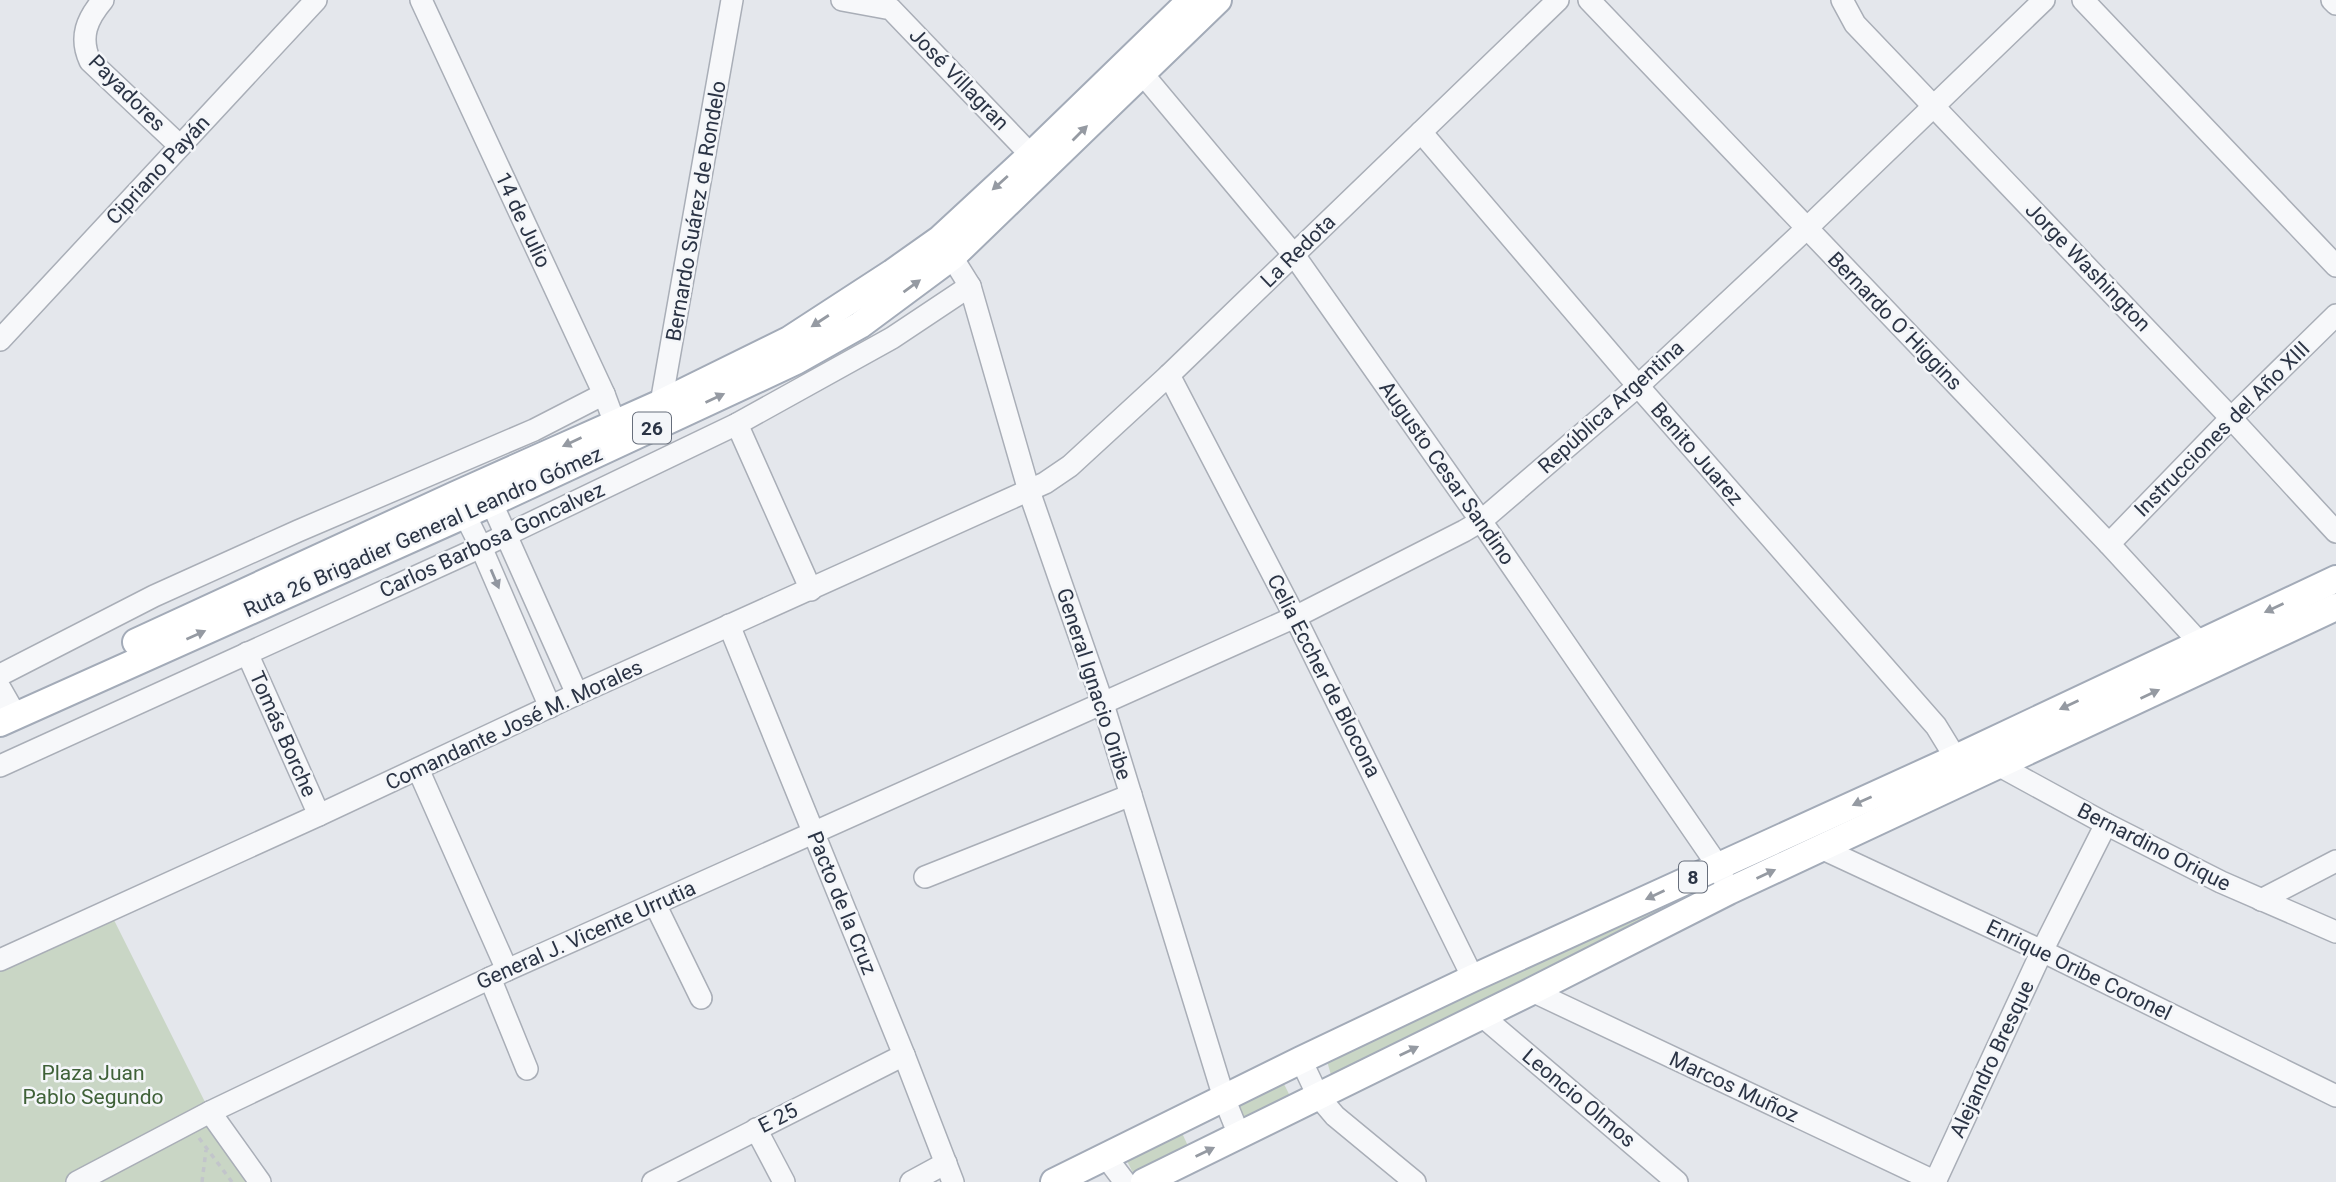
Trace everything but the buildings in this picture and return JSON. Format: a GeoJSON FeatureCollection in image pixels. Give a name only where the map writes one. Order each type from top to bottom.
{"type":"FeatureCollection","features":[{"type":"Feature","properties":{"kind":"main road","name":"Ruta 26 Brigadier General Leandro Gómez"},"geometry":{"type":"LineString","coordinates":[[947,247],[1031,155],[1191,0]]}},
{"type":"Feature","properties":{"kind":"main road","name":"Ruta 26 Brigadier General Leandro Gómez"},"geometry":{"type":"LineString","coordinates":[[5,707],[664,412],[789,340],[892,273],[947,247],[1218,0]]}},
{"type":"Feature","properties":{"kind":"main road","name":"8"},"geometry":{"type":"LineString","coordinates":[[1144,1182],[1729,891],[1821,848],[1963,768],[2200,643],[2336,579]]}},
{"type":"Feature","properties":{"kind":"main road","name":"8"},"geometry":{"type":"LineString","coordinates":[[1992,754],[2336,607]]}},
{"type":"Feature","properties":{"kind":"main road","name":"8"},"geometry":{"type":"LineString","coordinates":[[1054,1182],[1473,978],[1718,866],[1963,768]]}},
{"type":"Feature","properties":{"kind":"street","name":"Payadores"},"geometry":{"type":"LineString","coordinates":[[103,0],[86,22],[84,48],[90,61],[180,146]]}},
{"type":"Feature","properties":{"kind":"street","name":"Cipriano Payán"},"geometry":{"type":"LineString","coordinates":[[0,340],[316,0]]}},
{"type":"Feature","properties":{"kind":"street","name":"14 de Julio"},"geometry":{"type":"LineString","coordinates":[[421,0],[604,394],[619,432]]}},
{"type":"Feature","properties":{"kind":"street","name":"Bernardo Suárez de Rondelo"},"geometry":{"type":"LineString","coordinates":[[664,412],[732,0]]}},
{"type":"Feature","properties":{"kind":"street","name":"José Villagran"},"geometry":{"type":"LineString","coordinates":[[842,0],[894,4],[1031,155]]}},
{"type":"Feature","properties":{"kind":"street","name":"La Redota"},"geometry":{"type":"LineString","coordinates":[[1029,491],[1070,466],[1169,375],[1558,0]]}},
{"type":"Feature","properties":{"kind":"street","name":"Bernardo O´Higgins"},"geometry":{"type":"LineString","coordinates":[[1589,0],[2109,544],[2200,643]]}},
{"type":"Feature","properties":{"kind":"street","name":"Jorge Washington"},"geometry":{"type":"LineString","coordinates":[[1842,0],[1855,24],[2231,418],[2336,532]]}},
{"type":"Feature","properties":{"kind":"street","name":"República Argentina"},"geometry":{"type":"LineString","coordinates":[[1103,704],[1295,617],[1481,521],[1638,386],[2044,0]]}},
{"type":"Feature","properties":{"kind":"street"},"geometry":{"type":"LineString","coordinates":[[2083,0],[2336,266]]}},
{"type":"Feature","properties":{"kind":"street","name":"Augusto Cesar Sandino"},"geometry":{"type":"LineString","coordinates":[[1141,72],[1294,255],[1718,866],[1729,891]]}},
{"type":"Feature","properties":{"kind":"street","name":"Benito Juarez"},"geometry":{"type":"LineString","coordinates":[[1421,132],[1638,386],[1936,726],[1963,768]]}},
{"type":"Feature","properties":{"kind":"street","name":"General Ignacio Oribe"},"geometry":{"type":"LineString","coordinates":[[947,247],[970,286],[1029,491],[1103,704],[1224,1098],[1239,1135]]}},
{"type":"Feature","properties":{"kind":"street","name":"Carlos Barbosa Goncalvez"},"geometry":{"type":"LineString","coordinates":[[0,766],[481,547],[737,424],[892,338],[970,286]]}},
{"type":"Feature","properties":{"kind":"street","name":"Instrucciones del Año XIII"},"geometry":{"type":"LineString","coordinates":[[2109,544],[2336,315]]}},
{"type":"Feature","properties":{"kind":"street","name":"Celia Eccher de Blocona"},"geometry":{"type":"LineString","coordinates":[[1169,375],[1295,617],[1473,978]]}},
{"type":"Feature","properties":{"kind":"street"},"geometry":{"type":"LineString","coordinates":[[0,675],[154,596],[534,430],[604,394]]}},
{"type":"Feature","properties":{"kind":"street"},"geometry":{"type":"LineString","coordinates":[[737,424],[811,590]]}},
{"type":"Feature","properties":{"kind":"street","name":"Comandante José M. Morales"},"geometry":{"type":"LineString","coordinates":[[0,960],[577,694],[1029,491]]}},
{"type":"Feature","properties":{"kind":"street"},"geometry":{"type":"LineString","coordinates":[[487,493],[577,694]]}},
{"type":"Feature","properties":{"kind":"street"},"geometry":{"type":"LineString","coordinates":[[459,505],[481,547],[550,707]]}},
{"type":"Feature","properties":{"kind":"street","name":"Pacto de la Cruz"},"geometry":{"type":"LineString","coordinates":[[729,625],[950,1173]]}},
{"type":"Feature","properties":{"kind":"street","name":"Tomás Borche"},"geometry":{"type":"LineString","coordinates":[[247,653],[319,815]]}},
{"type":"Feature","properties":{"kind":"street","name":"General J. Vicente Urrutia"},"geometry":{"type":"LineString","coordinates":[[76,1182],[210,1112],[498,974],[1103,704]]}},
{"type":"Feature","properties":{"kind":"street","name":"Bernardino Orique"},"geometry":{"type":"LineString","coordinates":[[1992,754],[2106,824],[2261,900],[2336,932]]}},
{"type":"Feature","properties":{"kind":"street"},"geometry":{"type":"LineString","coordinates":[[418,769],[498,974],[527,1069]]}},
{"type":"Feature","properties":{"kind":"street"},"geometry":{"type":"LineString","coordinates":[[925,877],[1131,795]]}},
{"type":"Feature","properties":{"kind":"street","name":"Alejandro Bresque"},"geometry":{"type":"LineString","coordinates":[[1936,1182],[2042,951],[2106,824]]}},
{"type":"Feature","properties":{"kind":"street","name":"Enrique Oribe Coronel"},"geometry":{"type":"LineString","coordinates":[[1821,848],[2042,951],[2336,1096]]}},
{"type":"Feature","properties":{"kind":"street"},"geometry":{"type":"LineString","coordinates":[[2261,900],[2336,861]]}},
{"type":"Feature","properties":{"kind":"street"},"geometry":{"type":"LineString","coordinates":[[655,904],[701,998]]}},
{"type":"Feature","properties":{"kind":"street","name":"Marcos Muñoz"},"geometry":{"type":"LineString","coordinates":[[1532,991],[1936,1182]]}},
{"type":"Feature","properties":{"kind":"street","name":"Leoncio Olmos"},"geometry":{"type":"LineString","coordinates":[[1481,1015],[1677,1182]]}},
{"type":"Feature","properties":{"kind":"street","name":"E 25"},"geometry":{"type":"LineString","coordinates":[[653,1182],[904,1055]]}},
{"type":"Feature","properties":{"kind":"street"},"geometry":{"type":"LineString","coordinates":[[1301,1060],[1318,1096],[1335,1116],[1415,1182]]}},
{"type":"Feature","properties":{"kind":"street"},"geometry":{"type":"LineString","coordinates":[[210,1112],[260,1182]]}},
{"type":"Feature","properties":{"kind":"street"},"geometry":{"type":"LineString","coordinates":[[756,1129],[784,1182]]}},
{"type":"Feature","properties":{"kind":"street"},"geometry":{"type":"LineString","coordinates":[[1106,1157],[1125,1182]]}},
{"type":"Feature","properties":{"kind":"street"},"geometry":{"type":"LineString","coordinates":[[911,1182],[950,1173]]}},
{"type":"Feature","properties":{"kind":"path"},"geometry":{"type":"LineString","coordinates":[[195,1135],[232,1182]]}},
{"type":"Feature","properties":{"kind":"path"},"geometry":{"type":"LineString","coordinates":[[202,1182],[206,1148]]}},
{"type":"Feature","properties":{"kind":"green space"},"geometry":{"type":"Polygon","coordinates":[[[1703,887],[1706,892],[1567,964],[1331,1075],[1327,1061],[1703,887]]]}},
{"type":"Feature","properties":{"kind":"green space","name":"Plaza Juan Pablo Segundo"},"geometry":{"type":"Polygon","coordinates":[[[109,910],[210,1112],[260,1182],[0,1182],[0,960],[109,910]]]}},
{"type":"Feature","properties":{"kind":"green space"},"geometry":{"type":"Polygon","coordinates":[[[1284,1084],[1290,1096],[1240,1119],[1234,1107],[1284,1084]]]}},
{"type":"Feature","properties":{"kind":"green space"},"geometry":{"type":"Polygon","coordinates":[[[1182,1133],[1188,1146],[1133,1173],[1127,1161],[1182,1133]]]}}]}
